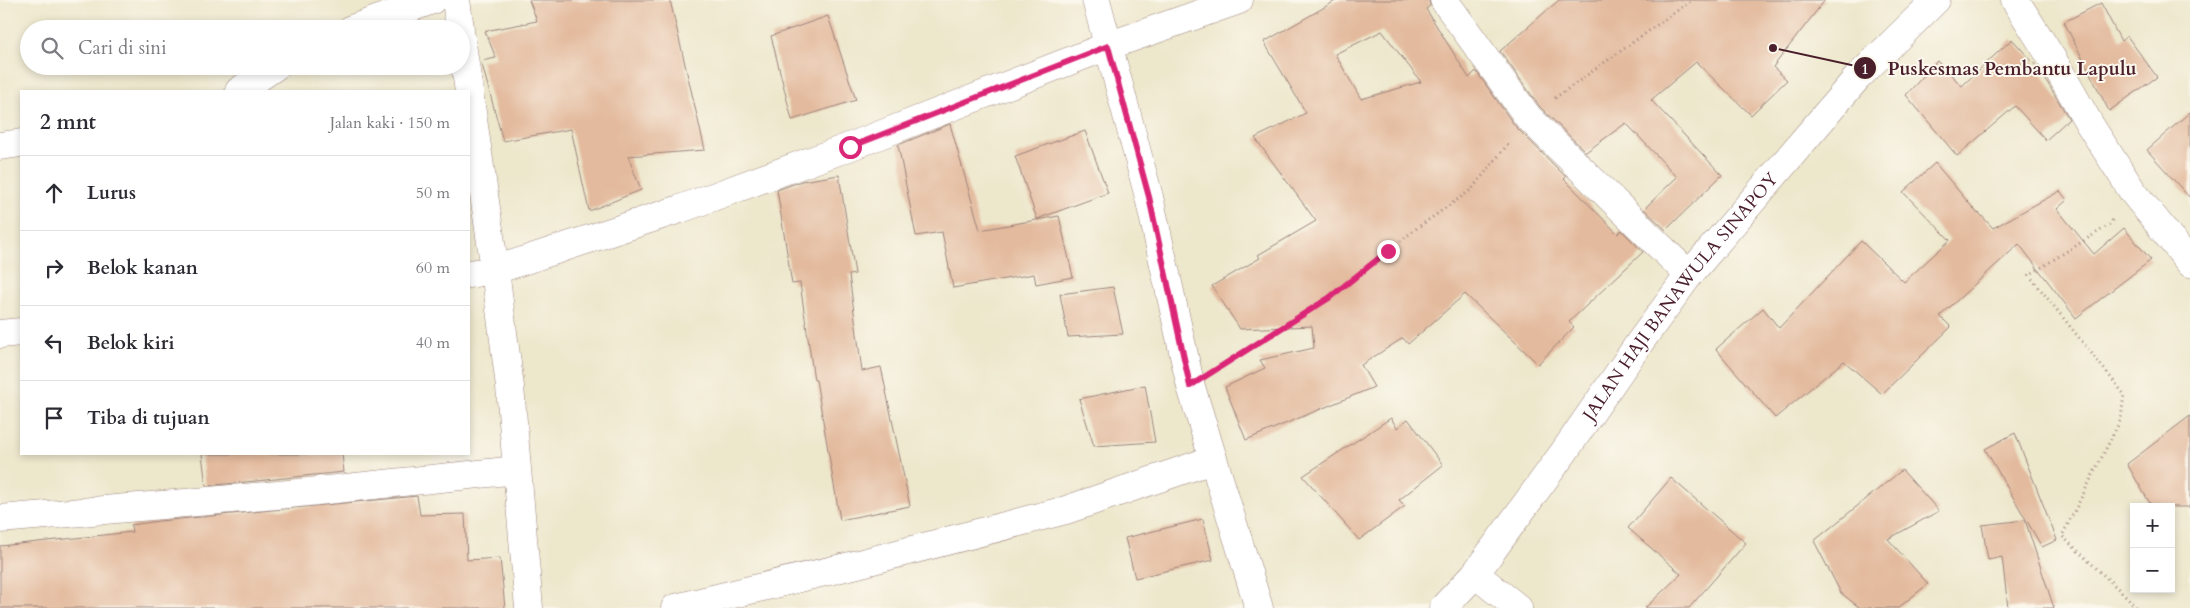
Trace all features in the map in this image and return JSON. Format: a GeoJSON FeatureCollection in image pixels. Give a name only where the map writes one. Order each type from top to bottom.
{"type":"FeatureCollection","features":[{"type":"Feature","properties":{"kind":"main road"},"geometry":{"type":"LineString","coordinates":[[377,20],[432,0]]}},
{"type":"Feature","properties":{"kind":"main road"},"geometry":{"type":"LineString","coordinates":[[456,0],[459,20]]}},
{"type":"Feature","properties":{"kind":"main road"},"geometry":{"type":"LineString","coordinates":[[1096,0],[1149,197],[1190,386],[1259,608]]}},
{"type":"Feature","properties":{"kind":"main road"},"geometry":{"type":"LineString","coordinates":[[470,274],[495,270],[680,209],[850,147],[1108,46],[1239,0]]}},
{"type":"Feature","properties":{"kind":"main road"},"geometry":{"type":"LineString","coordinates":[[1444,0],[1528,117],[1690,275]]}},
{"type":"Feature","properties":{"kind":"main road","name":"JALAN HAJI BANAWULA SINAPOY"},"geometry":{"type":"LineString","coordinates":[[1443,608],[1475,574],[1690,275],[1857,78],[1936,0]]}},
{"type":"Feature","properties":{"kind":"main road"},"geometry":{"type":"LineString","coordinates":[[2015,0],[2053,60],[2090,125],[2133,192],[2190,263]]}},
{"type":"Feature","properties":{"kind":"main road"},"geometry":{"type":"LineString","coordinates":[[240,90],[263,75]]}},
{"type":"Feature","properties":{"kind":"main road"},"geometry":{"type":"LineString","coordinates":[[467,75],[469,90]]}},
{"type":"Feature","properties":{"kind":"main road"},"geometry":{"type":"LineString","coordinates":[[470,99],[510,387],[529,608]]}},
{"type":"Feature","properties":{"kind":"main road"},"geometry":{"type":"LineString","coordinates":[[0,146],[20,144]]}},
{"type":"Feature","properties":{"kind":"main road"},"geometry":{"type":"LineString","coordinates":[[0,334],[20,332]]}},
{"type":"Feature","properties":{"kind":"main road"},"geometry":{"type":"LineString","coordinates":[[675,608],[858,564],[1066,510],[1212,460]]}},
{"type":"Feature","properties":{"kind":"main road"},"geometry":{"type":"LineString","coordinates":[[0,519],[289,494],[517,470]]}},
{"type":"Feature","properties":{"kind":"main road"},"geometry":{"type":"LineString","coordinates":[[1475,574],[1518,608]]}},
{"type":"Feature","properties":{"kind":"path"},"geometry":{"type":"LineString","coordinates":[[1190,386],[1329,298],[1417,228],[1471,190],[1528,117],[1692,0]]}},
{"type":"Feature","properties":{"kind":"path"},"geometry":{"type":"LineString","coordinates":[[2133,192],[2108,225],[2029,275],[2124,394],[2120,419],[2062,536],[2128,598],[2136,608]]}},
{"type":"Feature","properties":{"kind":"building"},"geometry":{"type":"Polygon","coordinates":[[[529,0],[670,0],[705,150],[628,156],[641,190],[589,211],[571,129],[503,141],[481,61],[496,58],[485,31],[537,21],[529,0]]]}},
{"type":"Feature","properties":{"kind":"building"},"geometry":{"type":"Polygon","coordinates":[[[1337,0],[1429,0],[1430,6],[1426,9],[1469,78],[1476,71],[1515,126],[1566,177],[1564,179],[1618,234],[1621,230],[1643,252],[1569,322],[1574,327],[1538,364],[1465,294],[1408,344],[1403,338],[1361,365],[1374,387],[1246,440],[1225,387],[1265,368],[1260,360],[1314,348],[1312,326],[1240,329],[1212,286],[1260,258],[1258,255],[1316,221],[1255,138],[1306,113],[1264,42],[1337,0]],[[1382,31],[1335,54],[1361,99],[1421,82],[1382,31]]]}},
{"type":"Feature","properties":{"kind":"building"},"geometry":{"type":"Polygon","coordinates":[[[1559,0],[1825,0],[1773,67],[1787,80],[1751,115],[1696,62],[1651,100],[1722,175],[1666,230],[1644,209],[1677,177],[1626,123],[1586,152],[1540,107],[1500,51],[1559,0]]]}},
{"type":"Feature","properties":{"kind":"building"},"geometry":{"type":"Polygon","coordinates":[[[2101,3],[2121,41],[2127,36],[2157,77],[2109,111],[2064,22],[2101,3]]]}},
{"type":"Feature","properties":{"kind":"building"},"geometry":{"type":"Polygon","coordinates":[[[828,16],[856,100],[792,120],[771,36],[828,16]]]}},
{"type":"Feature","properties":{"kind":"building"},"geometry":{"type":"Polygon","coordinates":[[[2012,39],[2040,70],[2069,119],[2046,140],[2015,106],[1957,156],[1906,95],[1937,61],[1962,86],[2012,39]]]}},
{"type":"Feature","properties":{"kind":"building"},"geometry":{"type":"Polygon","coordinates":[[[2190,112],[2190,198],[2147,150],[2190,112]]]}},
{"type":"Feature","properties":{"kind":"building"},"geometry":{"type":"Polygon","coordinates":[[[950,124],[980,230],[1059,216],[1073,277],[1036,284],[1034,274],[953,288],[942,232],[916,236],[898,145],[950,124]]]}},
{"type":"Feature","properties":{"kind":"building"},"geometry":{"type":"Polygon","coordinates":[[[1085,131],[1108,193],[1037,219],[1015,156],[1085,131]]]}},
{"type":"Feature","properties":{"kind":"building"},"geometry":{"type":"Polygon","coordinates":[[[1935,163],[1978,214],[1993,228],[2060,191],[2067,200],[2057,209],[2094,254],[2124,228],[2151,260],[2076,318],[2019,244],[1940,316],[1951,327],[1882,394],[1844,361],[1775,418],[1716,349],[1763,308],[1779,328],[1861,241],[1904,282],[1950,240],[1903,192],[1935,163]]]}},
{"type":"Feature","properties":{"kind":"building"},"geometry":{"type":"Polygon","coordinates":[[[839,175],[855,274],[849,275],[862,371],[881,367],[910,506],[840,520],[816,380],[814,380],[800,283],[792,284],[777,190],[802,181],[839,175]]]}},
{"type":"Feature","properties":{"kind":"building"},"geometry":{"type":"Polygon","coordinates":[[[1113,287],[1123,334],[1068,337],[1060,294],[1113,287]]]}},
{"type":"Feature","properties":{"kind":"building"},"geometry":{"type":"Polygon","coordinates":[[[1145,385],[1155,442],[1094,446],[1079,399],[1145,385]]]}},
{"type":"Feature","properties":{"kind":"building"},"geometry":{"type":"Polygon","coordinates":[[[2190,416],[2190,507],[2175,507],[2175,503],[2150,503],[2127,464],[2190,416]]]}},
{"type":"Feature","properties":{"kind":"building"},"geometry":{"type":"Polygon","coordinates":[[[1391,418],[1397,428],[1408,419],[1443,465],[1399,500],[1405,506],[1359,540],[1303,476],[1391,418]]]}},
{"type":"Feature","properties":{"kind":"building"},"geometry":{"type":"Polygon","coordinates":[[[2015,433],[2057,540],[2042,547],[1985,449],[2015,433]]]}},
{"type":"Feature","properties":{"kind":"building"},"geometry":{"type":"Polygon","coordinates":[[[202,455],[342,455],[344,472],[206,486],[202,455]]]}},
{"type":"Feature","properties":{"kind":"building"},"geometry":{"type":"Polygon","coordinates":[[[1902,470],[1939,511],[1888,539],[1928,584],[1898,608],[1860,608],[1841,593],[1814,541],[1902,470]]]}},
{"type":"Feature","properties":{"kind":"building"},"geometry":{"type":"Polygon","coordinates":[[[1671,478],[1746,543],[1689,608],[1645,608],[1681,574],[1628,528],[1671,478]]]}},
{"type":"Feature","properties":{"kind":"building"},"geometry":{"type":"Polygon","coordinates":[[[417,496],[420,515],[465,514],[467,560],[500,558],[505,608],[0,608],[0,546],[132,532],[131,525],[159,521],[417,496]]]}},
{"type":"Feature","properties":{"kind":"building"},"geometry":{"type":"Polygon","coordinates":[[[1203,519],[1213,560],[1135,578],[1125,538],[1203,519]]]}},
{"type":"Feature","properties":{"kind":"building"},"geometry":{"type":"Polygon","coordinates":[[[2025,520],[2054,608],[2008,608],[2002,557],[1988,560],[1982,525],[2025,520]]]}},
{"type":"Feature","properties":{"kind":"place","name":"Puskesmas Pembantu Lapulu"},"geometry":{"type":"Point","coordinates":[1773,48]}},
{"type":"Feature","properties":{"kind":"route"},"geometry":{"type":"LineString","coordinates":[[850,147],[1108,46],[1149,197],[1190,386],[1329,298],[1388,251]]}}]}
